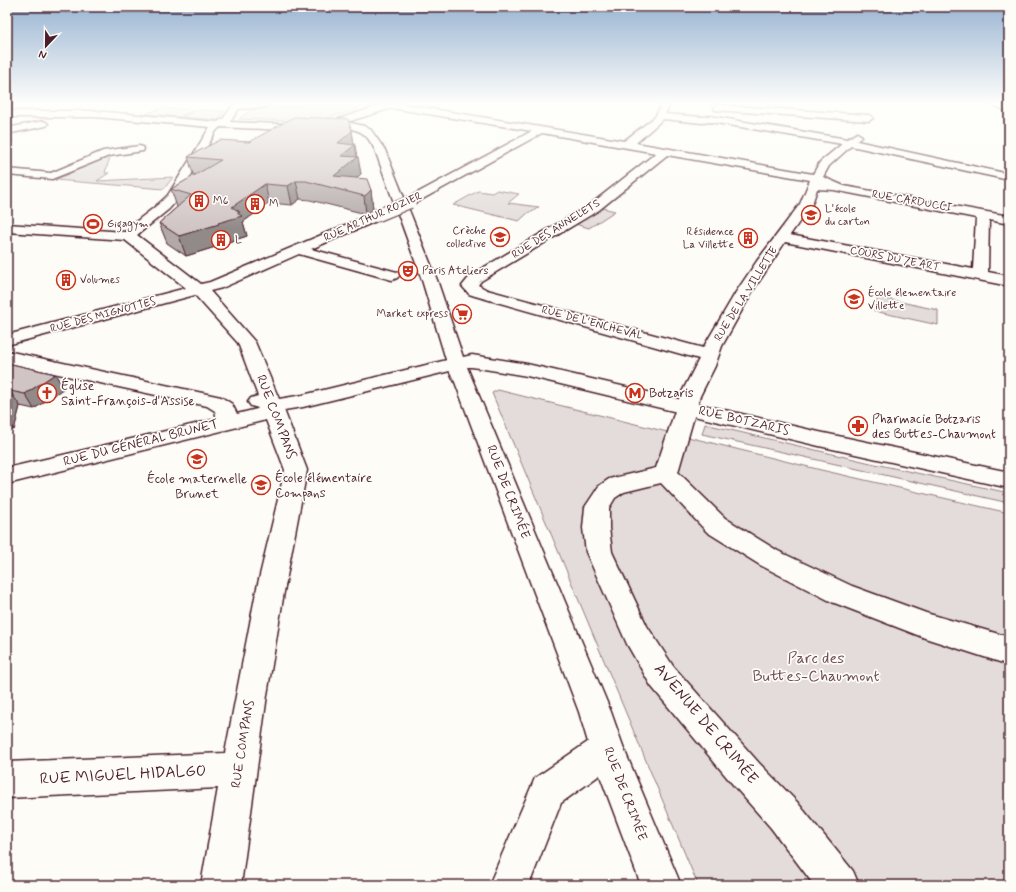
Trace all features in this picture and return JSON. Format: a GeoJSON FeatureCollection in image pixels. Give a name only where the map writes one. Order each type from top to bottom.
{"type":"FeatureCollection","features":[{"type":"Feature","properties":{"kind":"street"},"geometry":{"type":"LineString","coordinates":[[7,228],[129,236],[135,229],[165,206],[173,197],[203,146]]}},
{"type":"Feature","properties":{"kind":"street","name":"RUE DE CRIMÉE"},"geometry":{"type":"LineString","coordinates":[[377,146],[387,168],[432,289],[441,322],[452,347],[455,364],[468,389],[595,712],[607,749],[661,885]]}},
{"type":"Feature","properties":{"kind":"street","name":"RUE ARTHUR ROZIER"},"geometry":{"type":"LineString","coordinates":[[199,290],[216,285],[410,202],[512,146]]}},
{"type":"Feature","properties":{"kind":"street"},"geometry":{"type":"LineString","coordinates":[[634,146],[815,181]]}},
{"type":"Feature","properties":{"kind":"street","name":"RUE DE LA VILLETTE"},"geometry":{"type":"LineString","coordinates":[[666,474],[686,407],[710,356],[713,346],[744,292],[806,204],[815,181],[824,164],[847,146]]}},
{"type":"Feature","properties":{"kind":"street"},"geometry":{"type":"LineString","coordinates":[[862,146],[1009,177]]}},
{"type":"Feature","properties":{"kind":"street"},"geometry":{"type":"LineString","coordinates":[[7,172],[52,176],[107,153],[139,149]]}},
{"type":"Feature","properties":{"kind":"street","name":"RUE DES ANNELETS"},"geometry":{"type":"LineString","coordinates":[[474,291],[470,286],[476,278],[595,207],[665,151]]}},
{"type":"Feature","properties":{"kind":"street","name":"RUE CARDUCCI"},"geometry":{"type":"LineString","coordinates":[[815,181],[834,187],[1009,220]]}},
{"type":"Feature","properties":{"kind":"street"},"geometry":{"type":"LineString","coordinates":[[980,276],[983,214]]}},
{"type":"Feature","properties":{"kind":"street","name":"RUE COMPANS"},"geometry":{"type":"LineString","coordinates":[[129,236],[199,290],[246,342],[296,470],[270,592],[238,770],[222,885]]}},
{"type":"Feature","properties":{"kind":"street","name":"COURS DU 7E ART"},"geometry":{"type":"LineString","coordinates":[[782,237],[1009,281]]}},
{"type":"Feature","properties":{"kind":"street"},"geometry":{"type":"LineString","coordinates":[[299,250],[392,275]]}},
{"type":"Feature","properties":{"kind":"street","name":"RUE DES MIGNOTTES"},"geometry":{"type":"LineString","coordinates":[[7,340],[199,290]]}},
{"type":"Feature","properties":{"kind":"street","name":"RUE DE L'ENCHEVAL"},"geometry":{"type":"LineString","coordinates":[[474,291],[710,356]]}},
{"type":"Feature","properties":{"kind":"street"},"geometry":{"type":"LineString","coordinates":[[7,357],[214,401],[226,415]]}},
{"type":"Feature","properties":{"kind":"street","name":"RUE BOTZARIS"},"geometry":{"type":"LineString","coordinates":[[455,364],[472,361],[527,370],[819,439],[1009,480]]}},
{"type":"Feature","properties":{"kind":"street","name":"RUE DU GÉNÉRAL BRUNET"},"geometry":{"type":"LineString","coordinates":[[7,476],[226,415],[264,414],[272,406],[303,401],[455,364]]}},
{"type":"Feature","properties":{"kind":"street"},"geometry":{"type":"LineString","coordinates":[[666,474],[716,525],[769,558],[842,594],[925,625],[1009,651]]}},
{"type":"Feature","properties":{"kind":"street","name":"AVENUE DE CRIMÉE"},"geometry":{"type":"LineString","coordinates":[[666,474],[617,485],[607,492],[598,507],[596,528],[599,552],[637,635],[662,676],[784,816],[839,885]]}},
{"type":"Feature","properties":{"kind":"street"},"geometry":{"type":"LineString","coordinates":[[509,885],[548,791],[607,749]]}},
{"type":"Feature","properties":{"kind":"street","name":"RUE MIGUEL HIDALGO"},"geometry":{"type":"LineString","coordinates":[[7,780],[238,770]]}},
{"type":"Feature","properties":{"kind":"green space"},"geometry":{"type":"Polygon","coordinates":[[[111,154],[105,173],[109,173],[97,181],[173,177],[164,189],[55,180],[111,154]]]}},
{"type":"Feature","properties":{"kind":"green space"},"geometry":{"type":"Polygon","coordinates":[[[497,190],[519,194],[508,203],[539,207],[532,212],[529,212],[519,221],[453,205],[478,191],[492,193],[497,190]]]}},
{"type":"Feature","properties":{"kind":"green space"},"geometry":{"type":"Polygon","coordinates":[[[603,208],[615,211],[589,228],[575,224],[603,208]]]}},
{"type":"Feature","properties":{"kind":"green space"},"geometry":{"type":"Polygon","coordinates":[[[878,297],[938,310],[938,325],[874,311],[878,297]]]}},
{"type":"Feature","properties":{"kind":"green space","name":"Parc des Buttes-Chaumont"},"geometry":{"type":"Polygon","coordinates":[[[498,390],[821,470],[1009,513],[1009,885],[698,885],[492,393],[498,390]]]}},
{"type":"Feature","properties":{"kind":"green space"},"geometry":{"type":"Polygon","coordinates":[[[705,424],[875,464],[1009,493],[1009,503],[702,434],[705,424]]]}},
{"type":"Feature","properties":{"kind":"building"},"geometry":{"type":"Polygon","coordinates":[[[209,146],[354,146],[341,156],[358,157],[334,176],[367,179],[371,190],[364,196],[306,181],[296,181],[288,186],[265,184],[232,207],[240,212],[237,213],[242,216],[179,236],[159,223],[191,195],[171,189],[221,160],[188,157],[209,146]]]}},
{"type":"Feature","properties":{"kind":"building"},"geometry":{"type":"Polygon","coordinates":[[[7,363],[55,374],[25,394],[10,391],[7,403],[7,363]]]}},
{"type":"Feature","properties":{"kind":"place","name":"M6"},"geometry":{"type":"Point","coordinates":[199,201]}},
{"type":"Feature","properties":{"kind":"place","name":"M"},"geometry":{"type":"Point","coordinates":[255,204]}},
{"type":"Feature","properties":{"kind":"place","name":"L'école du carton"},"geometry":{"type":"Point","coordinates":[811,215]}},
{"type":"Feature","properties":{"kind":"place","name":"Gigagym"},"geometry":{"type":"Point","coordinates":[93,224]}},
{"type":"Feature","properties":{"kind":"place","name":"Crèche collective"},"geometry":{"type":"Point","coordinates":[500,237]}},
{"type":"Feature","properties":{"kind":"place","name":"Résidence La Villette"},"geometry":{"type":"Point","coordinates":[748,238]}},
{"type":"Feature","properties":{"kind":"place","name":"L"},"geometry":{"type":"Point","coordinates":[221,240]}},
{"type":"Feature","properties":{"kind":"place","name":"Paris Ateliers"},"geometry":{"type":"Point","coordinates":[408,271]}},
{"type":"Feature","properties":{"kind":"place","name":"Volumes"},"geometry":{"type":"Point","coordinates":[66,280]}},
{"type":"Feature","properties":{"kind":"place","name":"École élementaire Villette"},"geometry":{"type":"Point","coordinates":[854,299]}},
{"type":"Feature","properties":{"kind":"place","name":"Market express"},"geometry":{"type":"Point","coordinates":[462,314]}},
{"type":"Feature","properties":{"kind":"place","name":"Église Saint-François-d'Assise"},"geometry":{"type":"Point","coordinates":[47,393]}},
{"type":"Feature","properties":{"kind":"place","name":"Botzaris"},"geometry":{"type":"Point","coordinates":[635,393]}},
{"type":"Feature","properties":{"kind":"place","name":"Pharmacie Botzaris des Buttes-Chaumont"},"geometry":{"type":"Point","coordinates":[858,426]}},
{"type":"Feature","properties":{"kind":"place","name":"École maternelle Brunet"},"geometry":{"type":"Point","coordinates":[197,459]}},
{"type":"Feature","properties":{"kind":"place","name":"École élémentaire Compans"},"geometry":{"type":"Point","coordinates":[261,485]}}]}
